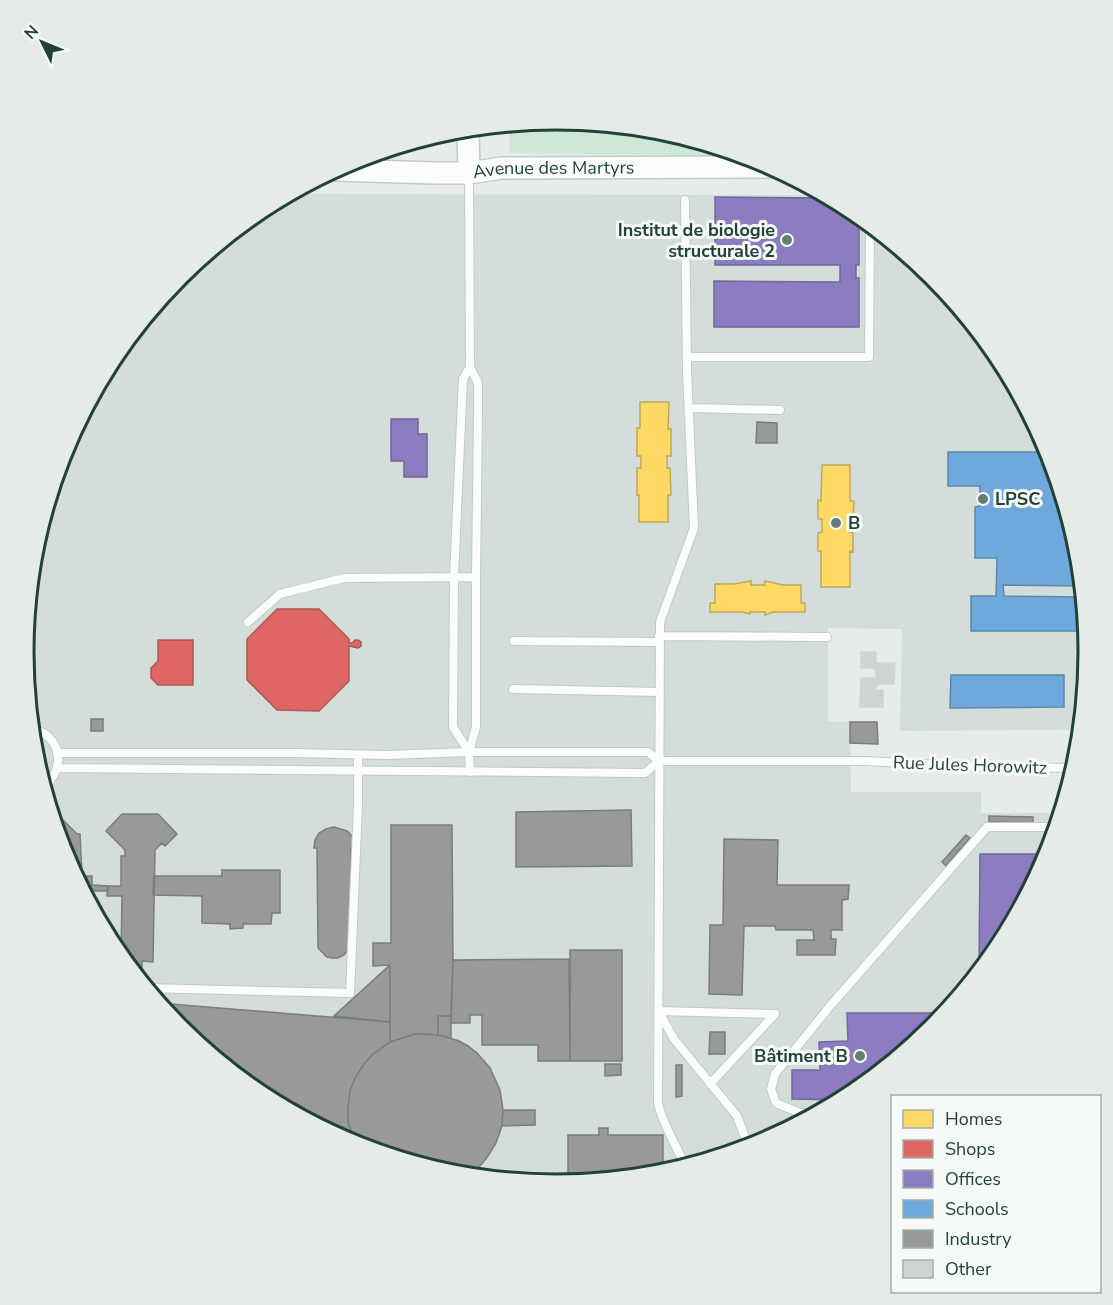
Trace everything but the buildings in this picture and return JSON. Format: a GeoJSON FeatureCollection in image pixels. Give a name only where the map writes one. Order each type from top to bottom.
{"type":"FeatureCollection","features":[{"type":"Feature","properties":{"kind":"main road"},"geometry":{"type":"LineString","coordinates":[[468,139],[469,173]]}},
{"type":"Feature","properties":{"kind":"main road","name":"Avenue des Martyrs"},"geometry":{"type":"LineString","coordinates":[[355,171],[469,173],[502,168],[748,167]]}},
{"type":"Feature","properties":{"kind":"lane"},"geometry":{"type":"LineString","coordinates":[[469,173],[470,367],[478,383],[476,727],[470,752],[470,772]]}},
{"type":"Feature","properties":{"kind":"lane"},"geometry":{"type":"LineString","coordinates":[[682,1159],[661,1116],[658,1103],[659,639],[660,622],[694,528],[687,357],[685,200]]}},
{"type":"Feature","properties":{"kind":"lane"},"geometry":{"type":"LineString","coordinates":[[687,357],[870,357],[870,235]]}},
{"type":"Feature","properties":{"kind":"lane"},"geometry":{"type":"LineString","coordinates":[[470,367],[463,379],[454,577],[453,727],[470,752]]}},
{"type":"Feature","properties":{"kind":"lane"},"geometry":{"type":"LineString","coordinates":[[689,408],[780,410]]}},
{"type":"Feature","properties":{"kind":"lane"},"geometry":{"type":"LineString","coordinates":[[248,621],[280,594],[344,578],[476,577]]}},
{"type":"Feature","properties":{"kind":"lane"},"geometry":{"type":"LineString","coordinates":[[514,641],[827,638]]}},
{"type":"Feature","properties":{"kind":"lane"},"geometry":{"type":"LineString","coordinates":[[513,689],[660,692]]}},
{"type":"Feature","properties":{"kind":"lane"},"geometry":{"type":"LineString","coordinates":[[41,732],[52,742],[57,753],[57,768],[51,781]]}},
{"type":"Feature","properties":{"kind":"lane"},"geometry":{"type":"LineString","coordinates":[[57,753],[358,755],[470,752],[648,752],[659,761]]}},
{"type":"Feature","properties":{"kind":"lane"},"geometry":{"type":"LineString","coordinates":[[157,988],[350,993],[358,755]]}},
{"type":"Feature","properties":{"kind":"lane"},"geometry":{"type":"LineString","coordinates":[[57,768],[645,773],[659,761]]}},
{"type":"Feature","properties":{"kind":"lane","name":"Rue Jules Horowitz"},"geometry":{"type":"LineString","coordinates":[[659,761],[865,761],[981,767],[1065,768]]}},
{"type":"Feature","properties":{"kind":"lane"},"geometry":{"type":"LineString","coordinates":[[802,1113],[776,1103],[771,1089],[775,1074],[831,1005],[987,827],[1048,827]]}},
{"type":"Feature","properties":{"kind":"lane"},"geometry":{"type":"LineString","coordinates":[[658,1011],[674,1039],[737,1116],[746,1139]]}},
{"type":"Feature","properties":{"kind":"lane"},"geometry":{"type":"LineString","coordinates":[[658,1011],[775,1014],[710,1084]]}},
{"type":"Feature","properties":{"kind":"shaded area"},"geometry":{"type":"Polygon","coordinates":[[[307,194],[808,195],[847,218],[901,260],[926,283],[971,335],[991,362],[1025,422],[1039,453],[1061,517],[1074,584],[1077,618],[1077,687],[1072,730],[900,731],[902,629],[828,628],[828,721],[850,722],[851,792],[981,792],[981,813],[1053,813],[1025,883],[991,943],[949,997],[901,1045],[847,1087],[787,1121],[756,1135],[692,1157],[625,1170],[591,1173],[556,1174],[488,1170],[421,1157],[357,1135],[295,1105],[266,1087],[212,1045],[187,1022],[164,997],[122,943],[88,883],[74,852],[52,788],[45,754],[39,721],[34,652],[39,584],[45,551],[52,517],[74,453],[104,391],[122,362],[164,308],[187,283],[239,238],[266,218],[307,194]]]}},
{"type":"Feature","properties":{"kind":"green space"},"geometry":{"type":"Polygon","coordinates":[[[556,130],[625,135],[692,148],[716,156],[509,153],[510,133],[556,130]]]}},
{"type":"Feature","properties":{"kind":"place","name":"Institut de biologie structurale 2"},"geometry":{"type":"Point","coordinates":[787,240]}},
{"type":"Feature","properties":{"kind":"place","name":"LPSC"},"geometry":{"type":"Point","coordinates":[983,499]}},
{"type":"Feature","properties":{"kind":"place","name":"B"},"geometry":{"type":"Point","coordinates":[836,523]}},
{"type":"Feature","properties":{"kind":"place","name":"Bâtiment B"},"geometry":{"type":"Point","coordinates":[860,1056]}}]}
